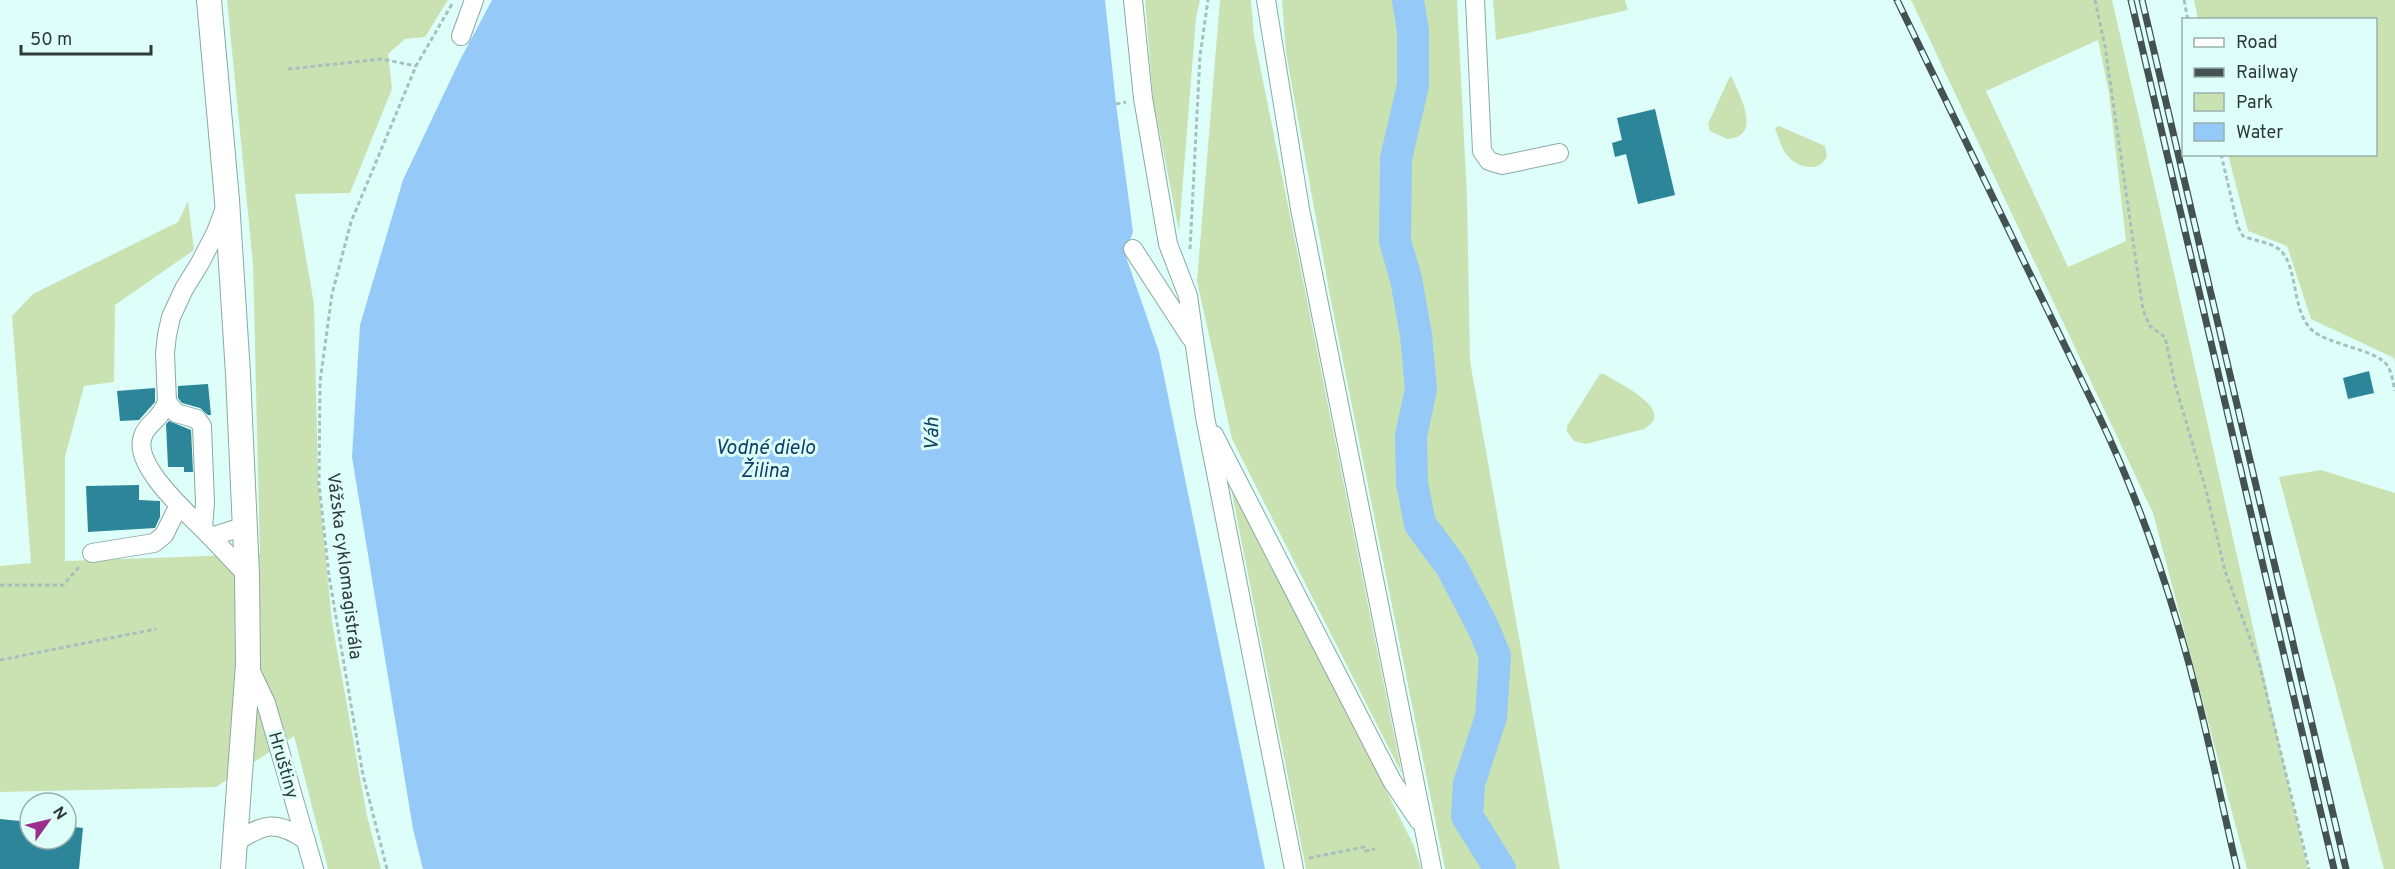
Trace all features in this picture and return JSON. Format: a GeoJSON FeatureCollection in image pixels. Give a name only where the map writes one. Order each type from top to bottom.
{"type":"FeatureCollection","features":[{"type":"Feature","properties":{"kind":"main road"},"geometry":{"type":"LineString","coordinates":[[209,0],[215,45],[227,200],[247,575],[248,664],[233,869]]}},
{"type":"Feature","properties":{"kind":"street"},"geometry":{"type":"LineString","coordinates":[[461,36],[474,0]]}},
{"type":"Feature","properties":{"kind":"street"},"geometry":{"type":"LineString","coordinates":[[1134,0],[1143,98],[1168,244],[1188,296],[1205,417],[1293,865]]}},
{"type":"Feature","properties":{"kind":"street"},"geometry":{"type":"LineString","coordinates":[[1266,0],[1300,209],[1432,869]]}},
{"type":"Feature","properties":{"kind":"street"},"geometry":{"type":"LineString","coordinates":[[1475,0],[1482,151],[1489,161],[1502,165],[1559,153]]}},
{"type":"Feature","properties":{"kind":"street"},"geometry":{"type":"LineString","coordinates":[[227,200],[216,232],[171,317],[165,353],[167,402],[160,414],[145,430],[141,444],[142,452],[166,492],[247,575]]}},
{"type":"Feature","properties":{"kind":"street"},"geometry":{"type":"LineString","coordinates":[[1133,249],[1193,342]]}},
{"type":"Feature","properties":{"kind":"street"},"geometry":{"type":"LineString","coordinates":[[167,402],[176,413],[197,419],[202,426],[207,532]]}},
{"type":"Feature","properties":{"kind":"street"},"geometry":{"type":"LineString","coordinates":[[1205,417],[1392,781],[1423,828]]}},
{"type":"Feature","properties":{"kind":"street"},"geometry":{"type":"LineString","coordinates":[[92,553],[154,543],[164,535],[179,505]]}},
{"type":"Feature","properties":{"kind":"street"},"geometry":{"type":"LineString","coordinates":[[207,532],[245,526]]}},
{"type":"Feature","properties":{"kind":"street","name":"Hruštiny"},"geometry":{"type":"LineString","coordinates":[[248,664],[266,703],[314,869]]}},
{"type":"Feature","properties":{"kind":"street"},"geometry":{"type":"LineString","coordinates":[[235,843],[254,830],[267,826],[280,826],[306,840]]}},
{"type":"Feature","properties":{"kind":"path","name":"Vážska cyklomagistrála"},"geometry":{"type":"LineString","coordinates":[[387,869],[363,775],[329,576],[319,484],[320,382],[332,294],[351,222],[416,66],[454,0]]}},
{"type":"Feature","properties":{"kind":"path"},"geometry":{"type":"LineString","coordinates":[[1190,251],[1200,56],[1208,0]]}},
{"type":"Feature","properties":{"kind":"path"},"geometry":{"type":"LineString","coordinates":[[2094,0],[2104,46],[2137,255],[2143,310],[2150,326],[2165,337],[2175,384],[2206,490],[2225,571],[2259,663],[2309,869]]}},
{"type":"Feature","properties":{"kind":"path"},"geometry":{"type":"LineString","coordinates":[[2184,0],[2188,18]]}},
{"type":"Feature","properties":{"kind":"path"},"geometry":{"type":"LineString","coordinates":[[288,69],[382,60],[416,66]]}},
{"type":"Feature","properties":{"kind":"path"},"geometry":{"type":"LineString","coordinates":[[2221,156],[2238,227],[2243,236],[2275,246],[2282,252],[2302,316],[2308,326],[2325,339],[2381,358],[2390,369],[2395,391]]}},
{"type":"Feature","properties":{"kind":"path"},"geometry":{"type":"LineString","coordinates":[[0,585],[63,585],[92,553]]}},
{"type":"Feature","properties":{"kind":"path"},"geometry":{"type":"LineString","coordinates":[[0,660],[156,630]]}},
{"type":"Feature","properties":{"kind":"path"},"geometry":{"type":"LineString","coordinates":[[1293,865],[1364,847],[1365,851],[1375,849]]}},
{"type":"Feature","properties":{"kind":"green space"},"geometry":{"type":"Polygon","coordinates":[[[227,0],[448,0],[425,37],[405,39],[388,54],[392,89],[350,193],[295,194],[314,304],[318,480],[332,622],[367,816],[381,869],[328,869],[294,736],[216,787],[0,792],[0,566],[31,563],[12,316],[33,294],[178,222],[188,201],[194,250],[115,305],[114,382],[84,386],[65,457],[65,561],[260,554],[253,264],[227,0]]]}},
{"type":"Feature","properties":{"kind":"green space"},"geometry":{"type":"Polygon","coordinates":[[[1145,0],[1200,0],[1196,18],[1179,231],[1153,99],[1145,0]]]}},
{"type":"Feature","properties":{"kind":"green space"},"geometry":{"type":"Polygon","coordinates":[[[1220,0],[1251,0],[1254,36],[1402,774],[1232,439],[1197,281],[1220,0]]]}},
{"type":"Feature","properties":{"kind":"green space"},"geometry":{"type":"Polygon","coordinates":[[[1282,0],[1457,0],[1467,196],[1470,361],[1560,869],[1445,869],[1331,301],[1286,53],[1282,0]]]}},
{"type":"Feature","properties":{"kind":"green space"},"geometry":{"type":"Polygon","coordinates":[[[1493,0],[1625,0],[1628,10],[1496,40],[1493,0]]]}},
{"type":"Feature","properties":{"kind":"green space"},"geometry":{"type":"Polygon","coordinates":[[[1911,0],[2112,0],[2308,869],[2247,869],[2153,513],[1911,0]],[[2098,40],[1986,91],[2068,267],[2126,241],[2109,93],[2098,40]]]}},
{"type":"Feature","properties":{"kind":"green space"},"geometry":{"type":"Polygon","coordinates":[[[2194,0],[2395,0],[2395,363],[2394,358],[2311,319],[2287,246],[2248,231],[2228,156],[2377,156],[2377,18],[2198,18],[2194,0]]]}},
{"type":"Feature","properties":{"kind":"green space"},"geometry":{"type":"Polygon","coordinates":[[[1730,76],[1743,104],[1747,123],[1744,131],[1738,136],[1727,139],[1710,131],[1708,124],[1730,76]]]}},
{"type":"Feature","properties":{"kind":"green space"},"geometry":{"type":"Polygon","coordinates":[[[1779,126],[1825,146],[1827,156],[1823,162],[1818,166],[1806,167],[1793,161],[1780,143],[1775,128],[1779,126]]]}},
{"type":"Feature","properties":{"kind":"green space"},"geometry":{"type":"Polygon","coordinates":[[[1600,374],[1604,374],[1643,398],[1651,406],[1654,414],[1653,422],[1644,429],[1586,444],[1574,441],[1567,432],[1567,426],[1600,374]]]}},
{"type":"Feature","properties":{"kind":"green space"},"geometry":{"type":"Polygon","coordinates":[[[2321,470],[2395,493],[2395,869],[2384,869],[2279,477],[2321,470]]]}},
{"type":"Feature","properties":{"kind":"green space"},"geometry":{"type":"Polygon","coordinates":[[[1229,478],[1414,846],[1421,869],[1306,869],[1229,478]]]}},
{"type":"Feature","properties":{"kind":"water","name":"Vodné dielo Žilina"},"geometry":{"type":"Polygon","coordinates":[[[492,0],[1105,0],[1133,232],[1125,254],[1159,352],[1265,869],[423,869],[413,829],[352,457],[360,325],[403,180],[459,62],[492,0]]]}},
{"type":"Feature","properties":{"kind":"building"},"geometry":{"type":"Polygon","coordinates":[[[1655,109],[1675,195],[1638,204],[1626,154],[1615,157],[1612,143],[1622,140],[1617,118],[1655,109]]]}},
{"type":"Feature","properties":{"kind":"building"},"geometry":{"type":"Polygon","coordinates":[[[2369,371],[2374,393],[2348,399],[2343,378],[2369,371]]]}},
{"type":"Feature","properties":{"kind":"building"},"geometry":{"type":"Polygon","coordinates":[[[208,384],[211,415],[200,408],[182,403],[178,398],[178,386],[208,384]]]}},
{"type":"Feature","properties":{"kind":"building"},"geometry":{"type":"Polygon","coordinates":[[[155,388],[155,402],[139,420],[120,421],[117,391],[155,388]]]}},
{"type":"Feature","properties":{"kind":"building"},"geometry":{"type":"Polygon","coordinates":[[[169,421],[191,430],[193,472],[184,472],[184,467],[168,467],[166,424],[169,421]]]}},
{"type":"Feature","properties":{"kind":"building"},"geometry":{"type":"Polygon","coordinates":[[[139,485],[139,500],[160,501],[160,517],[155,528],[88,532],[86,486],[139,485]]]}},
{"type":"Feature","properties":{"kind":"building"},"geometry":{"type":"Polygon","coordinates":[[[0,819],[18,821],[18,851],[78,851],[78,827],[83,828],[79,869],[0,869],[0,819]]]}},
{"type":"Feature","properties":{"kind":"waterway"},"geometry":{"type":"LineString","coordinates":[[1408,0],[1413,31],[1413,85],[1396,159],[1395,241],[1406,279],[1416,335],[1421,389],[1411,436],[1412,483],[1420,524],[1451,566],[1483,627],[1495,656],[1491,717],[1469,784],[1467,816],[1500,869]]}},
{"type":"Feature","properties":{"kind":"railway"},"geometry":{"type":"LineString","coordinates":[[1897,0],[2111,441],[2133,493],[2187,655],[2237,869]]}},
{"type":"Feature","properties":{"kind":"railway"},"geometry":{"type":"LineString","coordinates":[[2131,0],[2334,869]]}},
{"type":"Feature","properties":{"kind":"railway"},"geometry":{"type":"LineString","coordinates":[[2142,0],[2346,869]]}},
{"type":"Feature","properties":{"kind":"water label","name":"Váh"},"geometry":{"type":"Point","coordinates":[931,434]}}]}
